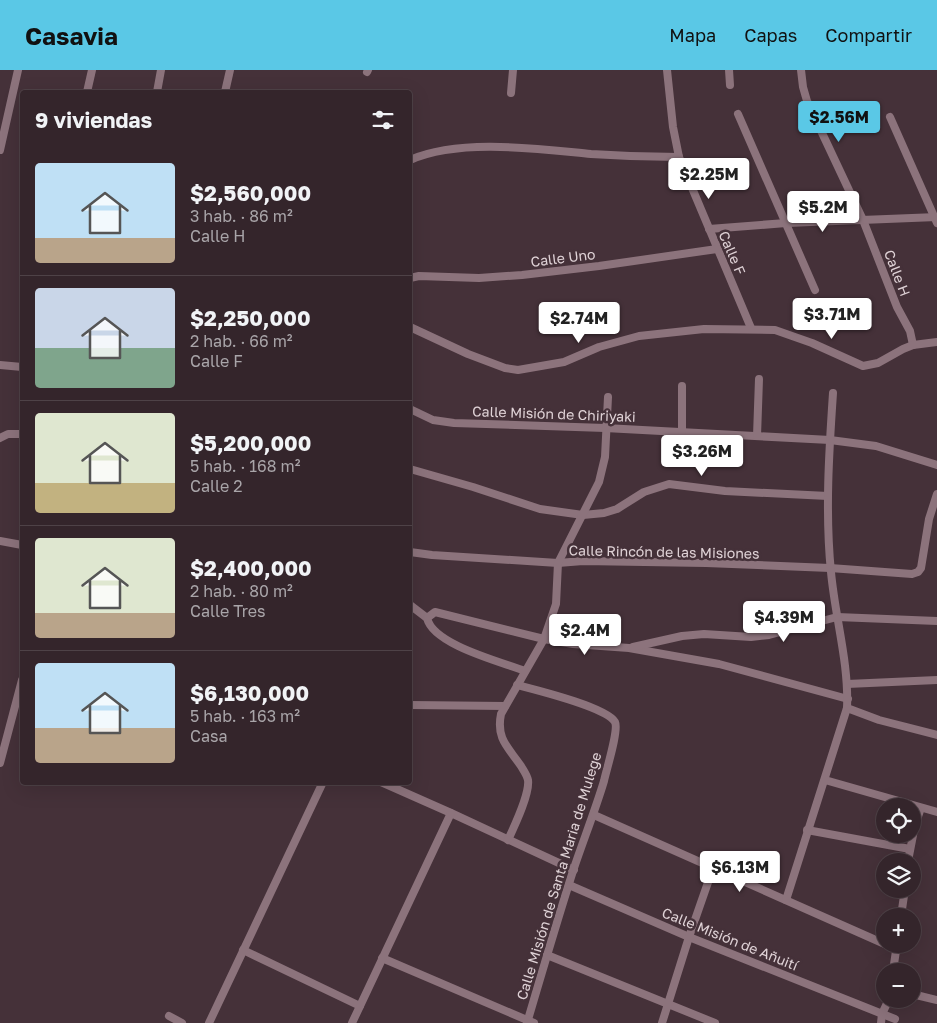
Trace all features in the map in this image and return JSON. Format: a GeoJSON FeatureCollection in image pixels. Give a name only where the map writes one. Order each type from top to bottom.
{"type":"FeatureCollection","features":[{"type":"Feature","properties":{"kind":"street"},"geometry":{"type":"LineString","coordinates":[[0,150],[18,70]]}},
{"type":"Feature","properties":{"kind":"street"},"geometry":{"type":"LineString","coordinates":[[87,90],[92,70]]}},
{"type":"Feature","properties":{"kind":"street"},"geometry":{"type":"LineString","coordinates":[[157,90],[161,70]]}},
{"type":"Feature","properties":{"kind":"street"},"geometry":{"type":"LineString","coordinates":[[225,90],[230,70]]}},
{"type":"Feature","properties":{"kind":"street"},"geometry":{"type":"LineString","coordinates":[[512,92],[513,70]]}},
{"type":"Feature","properties":{"kind":"street","name":"Calle F"},"geometry":{"type":"LineString","coordinates":[[667,70],[673,127],[679,157],[751,328]]}},
{"type":"Feature","properties":{"kind":"street"},"geometry":{"type":"LineString","coordinates":[[730,70],[730,86]]}},
{"type":"Feature","properties":{"kind":"street","name":"Calle H"},"geometry":{"type":"LineString","coordinates":[[801,70],[807,101],[863,220],[896,307],[910,331],[913,346]]}},
{"type":"Feature","properties":{"kind":"street"},"geometry":{"type":"LineString","coordinates":[[738,114],[815,290]]}},
{"type":"Feature","properties":{"kind":"street"},"geometry":{"type":"LineString","coordinates":[[709,229],[786,223],[936,219],[890,117]]}},
{"type":"Feature","properties":{"kind":"street"},"geometry":{"type":"LineString","coordinates":[[412,159],[442,150],[466,148],[679,157]]}},
{"type":"Feature","properties":{"kind":"street","name":"Calle Uno"},"geometry":{"type":"LineString","coordinates":[[412,278],[420,276],[479,278],[522,275],[718,250]]}},
{"type":"Feature","properties":{"kind":"street"},"geometry":{"type":"LineString","coordinates":[[412,328],[468,354],[505,368],[518,370],[564,362],[599,347],[638,336],[704,329],[751,328],[775,330],[812,343],[863,366],[878,363],[903,349],[937,342]]}},
{"type":"Feature","properties":{"kind":"street"},"geometry":{"type":"LineString","coordinates":[[0,365],[20,367]]}},
{"type":"Feature","properties":{"kind":"street"},"geometry":{"type":"LineString","coordinates":[[757,436],[759,379]]}},
{"type":"Feature","properties":{"kind":"street"},"geometry":{"type":"LineString","coordinates":[[682,386],[682,432]]}},
{"type":"Feature","properties":{"kind":"street"},"geometry":{"type":"LineString","coordinates":[[786,900],[807,830],[825,780],[848,699],[830,568],[828,496],[833,393]]}},
{"type":"Feature","properties":{"kind":"street"},"geometry":{"type":"LineString","coordinates":[[508,840],[518,816],[528,781],[526,773],[502,739],[499,726],[501,714],[544,640],[556,604],[558,563],[600,482],[603,470],[608,397]]}},
{"type":"Feature","properties":{"kind":"street","name":"Calle Misión de Chiriyaki"},"geometry":{"type":"LineString","coordinates":[[412,410],[433,420],[454,423],[605,428],[830,440],[876,446],[937,465]]}},
{"type":"Feature","properties":{"kind":"street"},"geometry":{"type":"LineString","coordinates":[[0,438],[8,434],[20,434]]}},
{"type":"Feature","properties":{"kind":"street"},"geometry":{"type":"LineString","coordinates":[[412,470],[540,509],[583,515],[604,513],[617,509],[644,492],[669,484],[725,491],[828,496]]}},
{"type":"Feature","properties":{"kind":"street","name":"Calle Rincón de las Misiones"},"geometry":{"type":"LineString","coordinates":[[412,552],[558,563],[583,561],[650,562],[830,568],[912,574],[918,572],[921,568],[929,519],[937,494]]}},
{"type":"Feature","properties":{"kind":"street"},"geometry":{"type":"LineString","coordinates":[[0,542],[20,545]]}},
{"type":"Feature","properties":{"kind":"street"},"geometry":{"type":"LineString","coordinates":[[412,607],[427,618],[431,628],[453,643],[525,671]]}},
{"type":"Feature","properties":{"kind":"street"},"geometry":{"type":"LineString","coordinates":[[427,618],[435,612],[544,640],[629,648],[719,664],[848,699]]}},
{"type":"Feature","properties":{"kind":"street"},"geometry":{"type":"LineString","coordinates":[[629,648],[682,636],[704,634],[751,637],[769,635],[837,617],[937,621]]}},
{"type":"Feature","properties":{"kind":"street"},"geometry":{"type":"LineString","coordinates":[[847,684],[937,680]]}},
{"type":"Feature","properties":{"kind":"street","name":"Calle Misión de Santa Maria de Mulege"},"geometry":{"type":"LineString","coordinates":[[517,685],[575,701],[608,716],[614,720],[617,726],[594,815],[569,885],[529,1022]]}},
{"type":"Feature","properties":{"kind":"street"},"geometry":{"type":"LineString","coordinates":[[0,763],[20,688]]}},
{"type":"Feature","properties":{"kind":"street"},"geometry":{"type":"LineString","coordinates":[[412,705],[505,706]]}},
{"type":"Feature","properties":{"kind":"street"},"geometry":{"type":"LineString","coordinates":[[847,708],[879,720],[937,735]]}},
{"type":"Feature","properties":{"kind":"street"},"geometry":{"type":"LineString","coordinates":[[0,732],[9,734]]}},
{"type":"Feature","properties":{"kind":"street"},"geometry":{"type":"LineString","coordinates":[[825,780],[887,798]]}},
{"type":"Feature","properties":{"kind":"street"},"geometry":{"type":"LineString","coordinates":[[209,1023],[322,785]]}},
{"type":"Feature","properties":{"kind":"street"},"geometry":{"type":"LineString","coordinates":[[388,785],[574,870]]}},
{"type":"Feature","properties":{"kind":"street"},"geometry":{"type":"LineString","coordinates":[[921,808],[937,812]]}},
{"type":"Feature","properties":{"kind":"street"},"geometry":{"type":"LineString","coordinates":[[352,1023],[450,813]]}},
{"type":"Feature","properties":{"kind":"street"},"geometry":{"type":"LineString","coordinates":[[594,815],[876,938]]}},
{"type":"Feature","properties":{"kind":"street"},"geometry":{"type":"LineString","coordinates":[[807,830],[910,849]]}},
{"type":"Feature","properties":{"kind":"street"},"geometry":{"type":"LineString","coordinates":[[909,853],[912,843]]}},
{"type":"Feature","properties":{"kind":"street"},"geometry":{"type":"LineString","coordinates":[[662,1023],[713,868]]}},
{"type":"Feature","properties":{"kind":"street","name":"Calle Misión de Añuití"},"geometry":{"type":"LineString","coordinates":[[569,885],[689,937],[882,1014],[895,1021]]}},
{"type":"Feature","properties":{"kind":"street"},"geometry":{"type":"LineString","coordinates":[[243,950],[360,1006]]}},
{"type":"Feature","properties":{"kind":"street"},"geometry":{"type":"LineString","coordinates":[[548,955],[714,1023]]}},
{"type":"Feature","properties":{"kind":"street"},"geometry":{"type":"LineString","coordinates":[[382,958],[529,1022]]}},
{"type":"Feature","properties":{"kind":"street"},"geometry":{"type":"LineString","coordinates":[[921,996],[937,1000]]}},
{"type":"Feature","properties":{"kind":"street"},"geometry":{"type":"LineString","coordinates":[[880,1023],[885,1008]]}},
{"type":"Feature","properties":{"kind":"street"},"geometry":{"type":"LineString","coordinates":[[891,1008],[895,1021]]}},
{"type":"Feature","properties":{"kind":"street"},"geometry":{"type":"LineString","coordinates":[[169,1016],[182,1023]]}}]}
